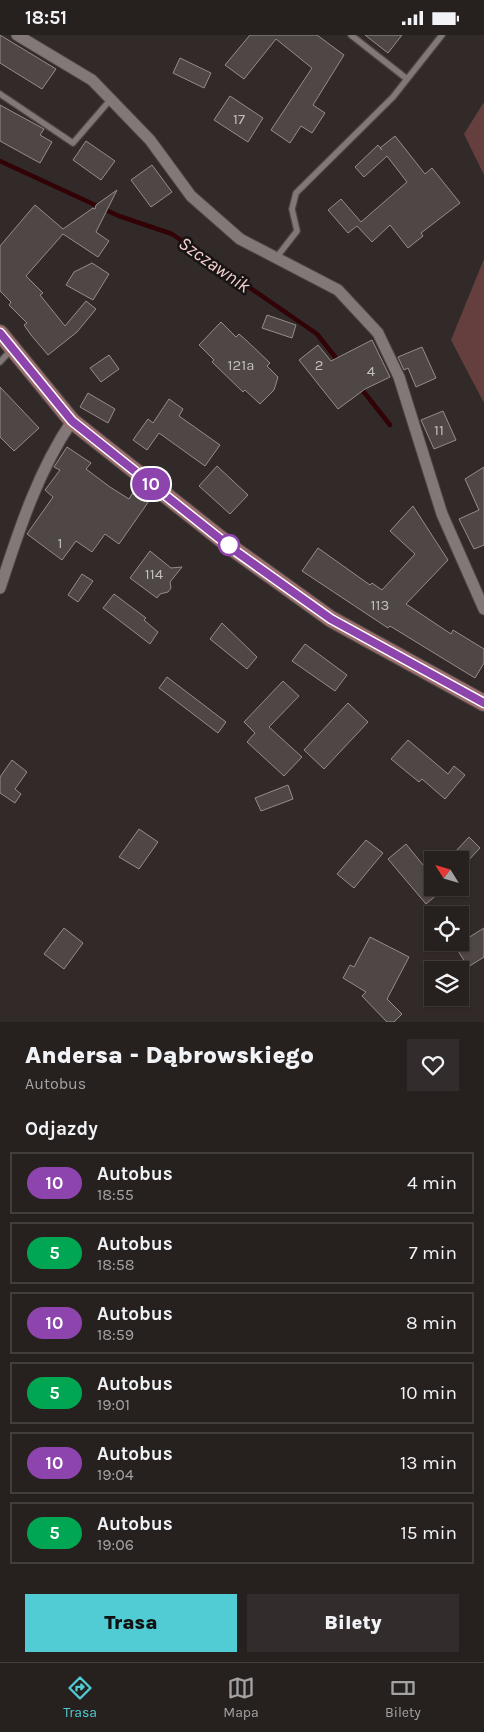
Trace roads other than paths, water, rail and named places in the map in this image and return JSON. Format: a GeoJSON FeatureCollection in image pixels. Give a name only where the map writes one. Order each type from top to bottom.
{"type":"FeatureCollection","features":[{"type":"Feature","properties":{"kind":"street"},"geometry":{"type":"LineString","coordinates":[[17,35],[92,80],[150,140],[191,196],[240,239],[338,290],[378,333],[399,377],[442,514],[484,609]]}},
{"type":"Feature","properties":{"kind":"street"},"geometry":{"type":"LineString","coordinates":[[0,333],[72,421],[234,550],[331,619],[484,703]]}},
{"type":"Feature","properties":{"kind":"street"},"geometry":{"type":"LineString","coordinates":[[0,588],[54,446],[72,421]]}},
{"type":"Feature","properties":{"kind":"lane"},"geometry":{"type":"LineString","coordinates":[[351,35],[408,79]]}},
{"type":"Feature","properties":{"kind":"lane"},"geometry":{"type":"LineString","coordinates":[[276,258],[297,231],[292,209],[296,193],[393,97],[442,35]]}},
{"type":"Feature","properties":{"kind":"lane"},"geometry":{"type":"LineString","coordinates":[[0,94],[73,143],[111,99]]}},
{"type":"Feature","properties":{"kind":"lane"},"geometry":{"type":"LineString","coordinates":[[0,362],[12,349]]}},
{"type":"Feature","properties":{"kind":"waterway","name":"Szczawnik"},"geometry":{"type":"LineString","coordinates":[[0,161],[119,216],[172,234],[317,334],[339,362]]}},
{"type":"Feature","properties":{"kind":"waterway","name":"Szczawnik"},"geometry":{"type":"LineString","coordinates":[[360,387],[390,425]]}}]}
